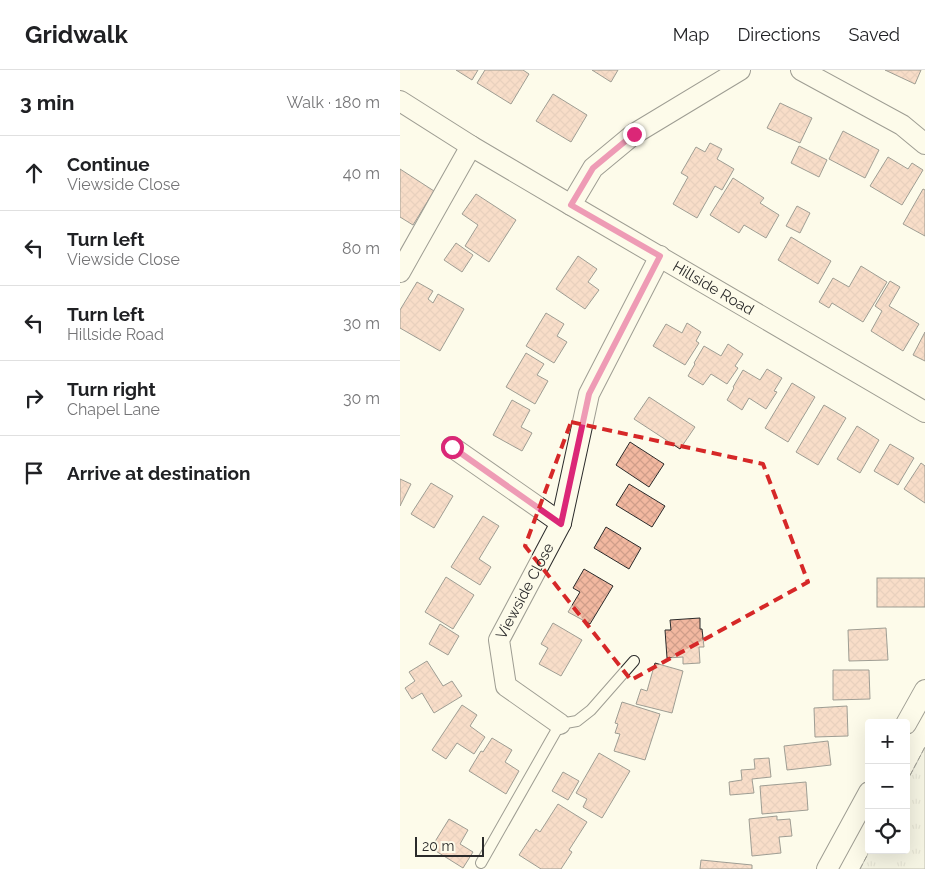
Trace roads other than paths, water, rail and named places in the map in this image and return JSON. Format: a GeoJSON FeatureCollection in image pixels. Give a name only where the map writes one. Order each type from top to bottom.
{"type":"FeatureCollection","features":[{"type":"Feature","properties":{"kind":"street"},"geometry":{"type":"LineString","coordinates":[[800,70],[902,125],[925,144]]}},
{"type":"Feature","properties":{"kind":"street"},"geometry":{"type":"LineString","coordinates":[[571,205],[593,168],[634,134],[733,71]]}},
{"type":"Feature","properties":{"kind":"street","name":"Hillside Road"},"geometry":{"type":"LineString","coordinates":[[400,101],[571,205],[925,412]]}},
{"type":"Feature","properties":{"kind":"street"},"geometry":{"type":"LineString","coordinates":[[400,272],[472,146]]}},
{"type":"Feature","properties":{"kind":"street","name":"Viewside Close"},"geometry":{"type":"LineString","coordinates":[[560,724],[506,686],[499,640],[561,524],[589,394],[660,256]]}},
{"type":"Feature","properties":{"kind":"street"},"geometry":{"type":"LineString","coordinates":[[452,447],[561,524]]}},
{"type":"Feature","properties":{"kind":"street"},"geometry":{"type":"LineString","coordinates":[[909,719],[925,690]]}},
{"type":"Feature","properties":{"kind":"street"},"geometry":{"type":"LineString","coordinates":[[827,869],[865,799]]}},
{"type":"Feature","properties":{"kind":"lane"},"geometry":{"type":"LineString","coordinates":[[481,863],[560,724],[577,721],[591,710],[634,661]]}}]}
